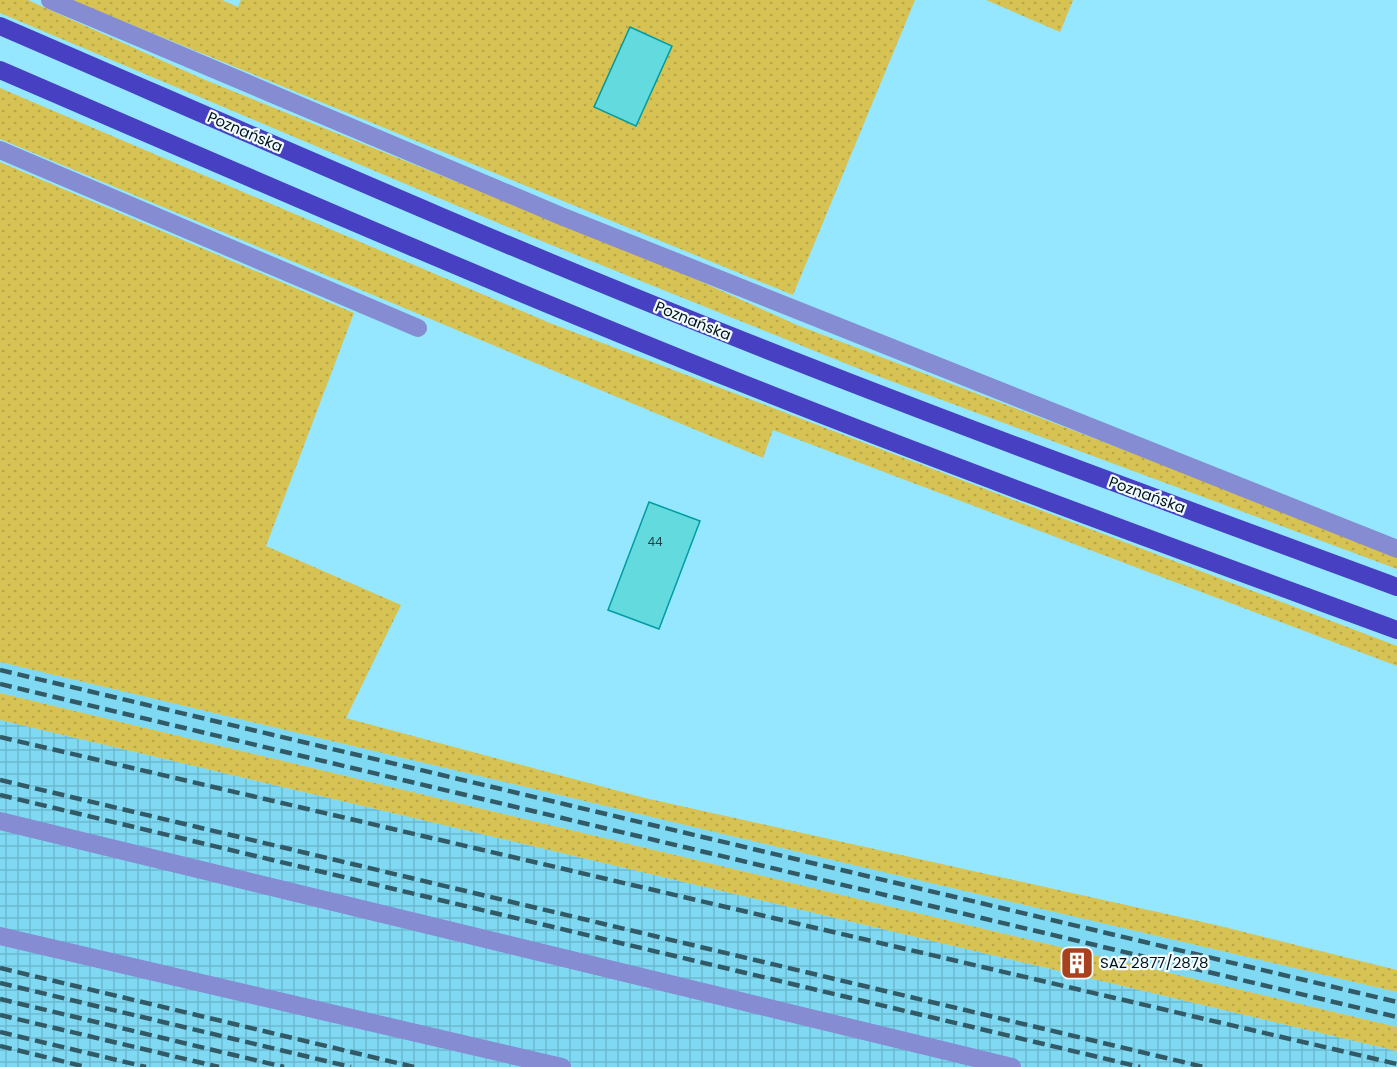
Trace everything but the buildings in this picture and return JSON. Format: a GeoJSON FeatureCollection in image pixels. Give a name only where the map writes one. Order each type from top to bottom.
{"type":"FeatureCollection","features":[{"type":"Feature","properties":{"kind":"main road","name":"Poznańska"},"geometry":{"type":"LineString","coordinates":[[0,26],[344,175],[723,333],[1002,441],[1397,587]]}},
{"type":"Feature","properties":{"kind":"main road"},"geometry":{"type":"LineString","coordinates":[[0,70],[401,243],[742,383],[992,480],[1397,630]]}},
{"type":"Feature","properties":{"kind":"street"},"geometry":{"type":"LineString","coordinates":[[50,0],[561,216],[1397,549]]}},
{"type":"Feature","properties":{"kind":"street"},"geometry":{"type":"LineString","coordinates":[[0,150],[418,328]]}},
{"type":"Feature","properties":{"kind":"street"},"geometry":{"type":"LineString","coordinates":[[0,821],[1012,1067]]}},
{"type":"Feature","properties":{"kind":"street"},"geometry":{"type":"LineString","coordinates":[[0,936],[562,1067]]}},
{"type":"Feature","properties":{"kind":"shaded area"},"geometry":{"type":"Polygon","coordinates":[[[0,0],[28,0],[203,79],[680,272],[797,325],[1397,554],[1397,569],[872,374],[534,238],[0,13],[0,0]]]}},
{"type":"Feature","properties":{"kind":"shaded area"},"geometry":{"type":"Polygon","coordinates":[[[71,0],[222,0],[238,7],[241,0],[915,0],[793,295],[71,0]]]}},
{"type":"Feature","properties":{"kind":"shaded area"},"geometry":{"type":"Polygon","coordinates":[[[986,0],[1073,0],[1060,32],[986,0]]]}},
{"type":"Feature","properties":{"kind":"shaded area"},"geometry":{"type":"Polygon","coordinates":[[[0,88],[550,323],[1397,646],[1397,666],[773,430],[763,458],[0,139],[0,88]]]}},
{"type":"Feature","properties":{"kind":"shaded area"},"geometry":{"type":"Polygon","coordinates":[[[0,162],[354,313],[266,546],[401,605],[346,718],[645,798],[1216,925],[1397,970],[1397,992],[0,662],[0,162]]]}},
{"type":"Feature","properties":{"kind":"shaded area"},"geometry":{"type":"Polygon","coordinates":[[[0,662],[1397,992],[1397,1027],[0,693],[0,662]]]}},
{"type":"Feature","properties":{"kind":"shaded area"},"geometry":{"type":"Polygon","coordinates":[[[0,693],[1397,1027],[1397,1051],[0,720],[0,693]]]}},
{"type":"Feature","properties":{"kind":"shaded area"},"geometry":{"type":"Polygon","coordinates":[[[0,720],[1397,1051],[1397,1067],[0,1067],[0,720]]]}},
{"type":"Feature","properties":{"kind":"railway"},"geometry":{"type":"LineString","coordinates":[[0,670],[1397,1002]]}},
{"type":"Feature","properties":{"kind":"railway"},"geometry":{"type":"LineString","coordinates":[[0,684],[1397,1017]]}},
{"type":"Feature","properties":{"kind":"railway"},"geometry":{"type":"LineString","coordinates":[[0,737],[1397,1064]]}},
{"type":"Feature","properties":{"kind":"railway"},"geometry":{"type":"LineString","coordinates":[[0,780],[1204,1067]]}},
{"type":"Feature","properties":{"kind":"railway"},"geometry":{"type":"LineString","coordinates":[[0,795],[1140,1067]]}},
{"type":"Feature","properties":{"kind":"railway"},"geometry":{"type":"LineString","coordinates":[[0,968],[414,1067]]}},
{"type":"Feature","properties":{"kind":"railway"},"geometry":{"type":"LineString","coordinates":[[0,983],[351,1067]]}},
{"type":"Feature","properties":{"kind":"railway"},"geometry":{"type":"LineString","coordinates":[[0,999],[284,1067]]}},
{"type":"Feature","properties":{"kind":"railway"},"geometry":{"type":"LineString","coordinates":[[0,1015],[219,1067]]}},
{"type":"Feature","properties":{"kind":"railway"},"geometry":{"type":"LineString","coordinates":[[0,1032],[146,1067]]}},
{"type":"Feature","properties":{"kind":"railway"},"geometry":{"type":"LineString","coordinates":[[0,1046],[86,1067]]}},
{"type":"Feature","properties":{"kind":"place","name":"SAZ 2877/2878"},"geometry":{"type":"Point","coordinates":[1077,963]}}]}
